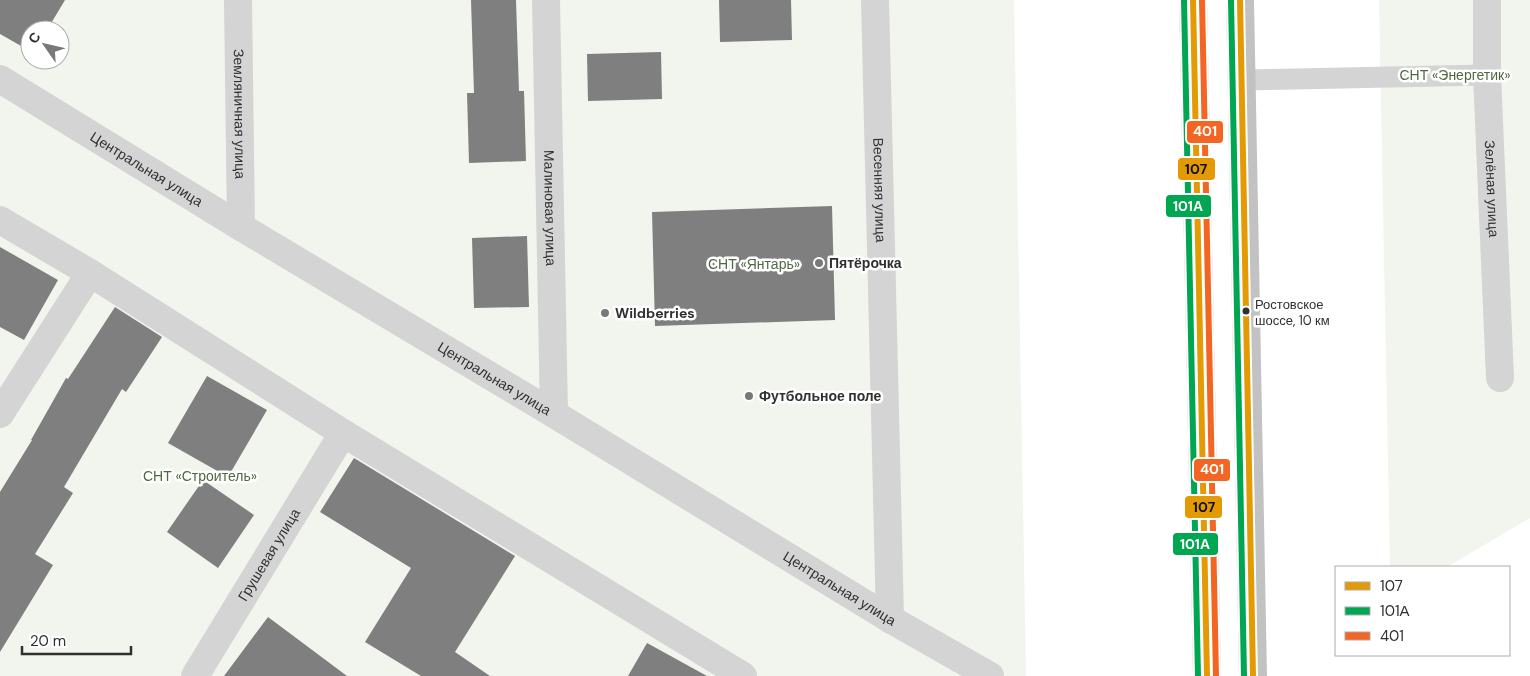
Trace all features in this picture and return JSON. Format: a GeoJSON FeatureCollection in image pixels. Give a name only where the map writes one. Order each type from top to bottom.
{"type":"FeatureCollection","features":[{"type":"Feature","properties":{"kind":"highway"},"geometry":{"type":"LineString","coordinates":[[1193,0],[1207,676]]}},
{"type":"Feature","properties":{"kind":"highway"},"geometry":{"type":"LineString","coordinates":[[1240,0],[1253,676]]}},
{"type":"Feature","properties":{"kind":"street","name":"Земляничная улица"},"geometry":{"type":"LineString","coordinates":[[238,0],[241,227]]}},
{"type":"Feature","properties":{"kind":"street","name":"Малиновая улица"},"geometry":{"type":"LineString","coordinates":[[546,0],[554,414]]}},
{"type":"Feature","properties":{"kind":"street","name":"Весенняя улица"},"geometry":{"type":"LineString","coordinates":[[875,0],[890,619]]}},
{"type":"Feature","properties":{"kind":"street","name":"Зелёная улица"},"geometry":{"type":"LineString","coordinates":[[1487,0],[1487,75],[1500,378]]}},
{"type":"Feature","properties":{"kind":"street","name":"Центральная улица"},"geometry":{"type":"LineString","coordinates":[[0,78],[241,227],[554,414],[890,619],[990,676]]}},
{"type":"Feature","properties":{"kind":"street"},"geometry":{"type":"LineString","coordinates":[[0,220],[90,273],[343,433],[743,676]]}},
{"type":"Feature","properties":{"kind":"street"},"geometry":{"type":"LineString","coordinates":[[0,414],[90,273]]}},
{"type":"Feature","properties":{"kind":"street","name":"Грушевая улица"},"geometry":{"type":"LineString","coordinates":[[195,676],[343,433]]}},
{"type":"Feature","properties":{"kind":"lane"},"geometry":{"type":"LineString","coordinates":[[1242,80],[1487,75]]}},
{"type":"Feature","properties":{"kind":"green space","name":"СНТ «Янтарь»"},"geometry":{"type":"Polygon","coordinates":[[[0,0],[1014,0],[1026,676],[0,676],[0,0]]]}},
{"type":"Feature","properties":{"kind":"green space","name":"СНТ «Энергетик»"},"geometry":{"type":"Polygon","coordinates":[[[1379,0],[1530,0],[1530,518],[1449,566],[1390,566],[1379,0]]]}},
{"type":"Feature","properties":{"kind":"building"},"geometry":{"type":"Polygon","coordinates":[[[0,0],[65,0],[53,20],[20,20],[20,45],[0,34],[0,0]]]}},
{"type":"Feature","properties":{"kind":"building"},"geometry":{"type":"Polygon","coordinates":[[[471,0],[516,0],[519,91],[524,91],[526,161],[469,163],[467,93],[474,93],[471,0]]]}},
{"type":"Feature","properties":{"kind":"building"},"geometry":{"type":"Polygon","coordinates":[[[719,0],[791,0],[792,40],[720,42],[719,0]]]}},
{"type":"Feature","properties":{"kind":"building"},"geometry":{"type":"Polygon","coordinates":[[[661,52],[662,99],[588,101],[587,54],[661,52]]]}},
{"type":"Feature","properties":{"kind":"building"},"geometry":{"type":"Polygon","coordinates":[[[832,206],[835,320],[655,326],[652,212],[832,206]]]}},
{"type":"Feature","properties":{"kind":"building"},"geometry":{"type":"Polygon","coordinates":[[[527,236],[529,307],[474,308],[472,238],[527,236]]]}},
{"type":"Feature","properties":{"kind":"building"},"geometry":{"type":"Polygon","coordinates":[[[0,247],[58,280],[24,340],[0,327],[0,247]]]}},
{"type":"Feature","properties":{"kind":"building"},"geometry":{"type":"Polygon","coordinates":[[[115,307],[162,337],[126,392],[122,389],[64,487],[73,493],[35,554],[53,565],[0,652],[0,492],[32,440],[66,378],[68,379],[115,307]]]}},
{"type":"Feature","properties":{"kind":"building"},"geometry":{"type":"Polygon","coordinates":[[[207,376],[267,410],[228,477],[168,443],[207,376]]]}},
{"type":"Feature","properties":{"kind":"building"},"geometry":{"type":"Polygon","coordinates":[[[354,458],[515,556],[455,652],[490,676],[421,676],[365,642],[411,568],[320,512],[354,458]]]}},
{"type":"Feature","properties":{"kind":"building"},"geometry":{"type":"Polygon","coordinates":[[[203,480],[254,515],[218,568],[167,532],[203,480]]]}},
{"type":"Feature","properties":{"kind":"building"},"geometry":{"type":"Polygon","coordinates":[[[268,617],[347,676],[224,676],[268,617]]]}},
{"type":"Feature","properties":{"kind":"building"},"geometry":{"type":"Polygon","coordinates":[[[647,643],[707,676],[628,676],[647,643]]]}},
{"type":"Feature","properties":{"kind":"transit line","name":"101А"},"geometry":{"type":"LineString","coordinates":[[1184,0],[1198,676]]}},
{"type":"Feature","properties":{"kind":"transit line","name":"107"},"geometry":{"type":"LineString","coordinates":[[1193,0],[1207,676]]}},
{"type":"Feature","properties":{"kind":"transit line","name":"401"},"geometry":{"type":"LineString","coordinates":[[1202,0],[1216,676]]}},
{"type":"Feature","properties":{"kind":"transit line","name":"101А"},"geometry":{"type":"LineString","coordinates":[[1231,0],[1244,676]]}},
{"type":"Feature","properties":{"kind":"transit line","name":"107"},"geometry":{"type":"LineString","coordinates":[[1240,0],[1253,676]]}},
{"type":"Feature","properties":{"kind":"place","name":"Пятёрочка"},"geometry":{"type":"Point","coordinates":[819,263]}},
{"type":"Feature","properties":{"kind":"place","name":"Ростовское шоссе, 10 км"},"geometry":{"type":"Point","coordinates":[1246,311]}},
{"type":"Feature","properties":{"kind":"place","name":"Wildberries"},"geometry":{"type":"Point","coordinates":[605,313]}},
{"type":"Feature","properties":{"kind":"place","name":"Футбольное поле"},"geometry":{"type":"Point","coordinates":[749,396]}},
{"type":"Feature","properties":{"kind":"park label","name":"СНТ «Строитель»"},"geometry":{"type":"Point","coordinates":[200,476]}}]}
